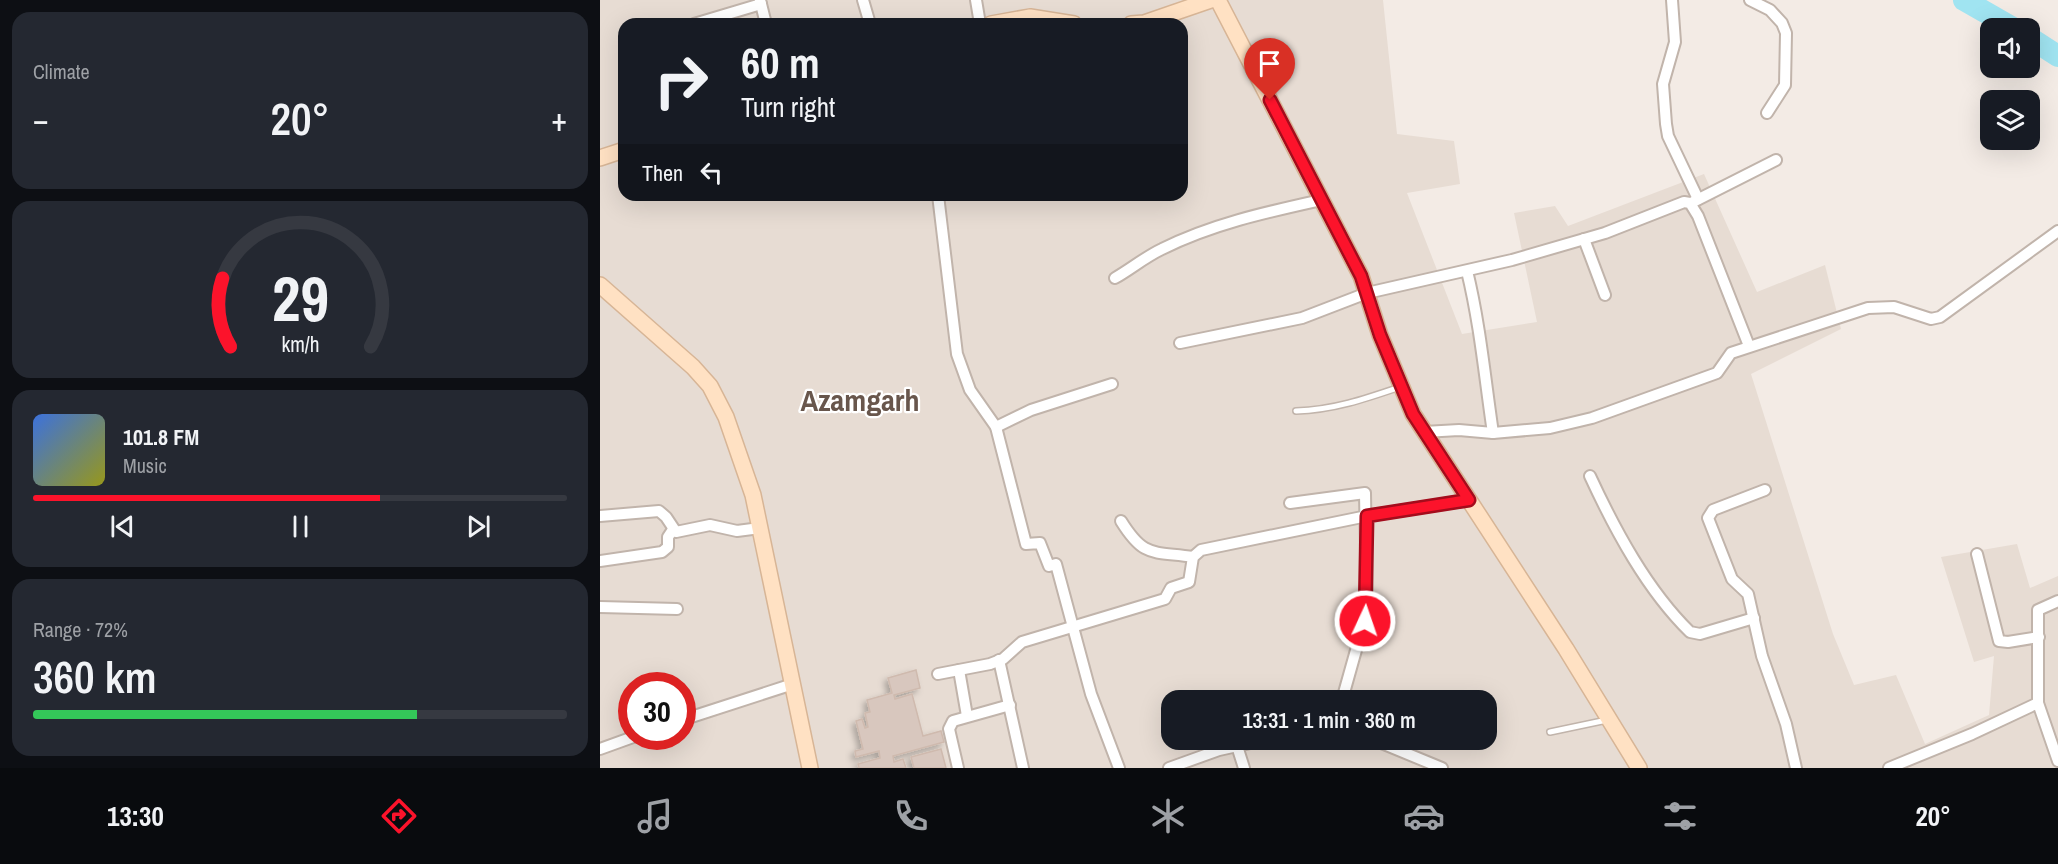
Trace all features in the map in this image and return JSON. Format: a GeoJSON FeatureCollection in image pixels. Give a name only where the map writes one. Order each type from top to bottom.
{"type":"FeatureCollection","features":[{"type":"Feature","properties":{"kind":"street"},"geometry":{"type":"LineString","coordinates":[[863,0],[868,18]]}},
{"type":"Feature","properties":{"kind":"street"},"geometry":{"type":"LineString","coordinates":[[976,0],[979,18]]}},
{"type":"Feature","properties":{"kind":"street"},"geometry":{"type":"LineString","coordinates":[[1159,18],[1211,0]]}},
{"type":"Feature","properties":{"kind":"street"},"geometry":{"type":"LineString","coordinates":[[1218,0],[1361,276],[1413,414],[1639,768]]}},
{"type":"Feature","properties":{"kind":"street"},"geometry":{"type":"LineString","coordinates":[[1672,0],[1675,42],[1663,84],[1668,136],[1749,346]]}},
{"type":"Feature","properties":{"kind":"street"},"geometry":{"type":"LineString","coordinates":[[1750,0],[1770,10],[1782,23],[1786,33],[1785,85],[1767,112]]}},
{"type":"Feature","properties":{"kind":"street"},"geometry":{"type":"LineString","coordinates":[[712,18],[760,2],[764,18]]}},
{"type":"Feature","properties":{"kind":"street"},"geometry":{"type":"LineString","coordinates":[[600,158],[618,152]]}},
{"type":"Feature","properties":{"kind":"street"},"geometry":{"type":"LineString","coordinates":[[1180,343],[1302,318],[1366,293],[1467,271],[1584,239],[1634,223],[1678,204],[1694,201],[1776,160]]}},
{"type":"Feature","properties":{"kind":"street"},"geometry":{"type":"LineString","coordinates":[[1115,278],[1151,254],[1184,238],[1236,219],[1321,200]]}},
{"type":"Feature","properties":{"kind":"street"},"geometry":{"type":"LineString","coordinates":[[939,201],[957,354],[970,390],[996,427],[1026,544],[1040,543],[1049,566],[1056,564],[1095,709],[1119,768]]}},
{"type":"Feature","properties":{"kind":"street"},"geometry":{"type":"LineString","coordinates":[[1425,432],[1458,430],[1493,433],[1550,428],[1592,418],[1717,373],[1728,355],[1749,346],[1819,326],[1868,308],[1894,308],[1931,319],[1940,316],[2058,231]]}},
{"type":"Feature","properties":{"kind":"street"},"geometry":{"type":"LineString","coordinates":[[1584,239],[1605,295]]}},
{"type":"Feature","properties":{"kind":"street"},"geometry":{"type":"LineString","coordinates":[[1467,271],[1477,312],[1479,346],[1493,433]]}},
{"type":"Feature","properties":{"kind":"street"},"geometry":{"type":"LineString","coordinates":[[601,287],[693,367],[710,386],[726,417],[753,495],[810,768]]}},
{"type":"Feature","properties":{"kind":"street"},"geometry":{"type":"LineString","coordinates":[[996,427],[1031,410],[1112,384]]}},
{"type":"Feature","properties":{"kind":"street"},"geometry":{"type":"LineString","coordinates":[[1590,476],[1609,516],[1639,564],[1690,632],[1700,634],[1754,618]]}},
{"type":"Feature","properties":{"kind":"street"},"geometry":{"type":"LineString","coordinates":[[1765,490],[1713,510],[1708,518],[1732,579],[1748,594],[1762,656],[1786,724],[1796,768]]}},
{"type":"Feature","properties":{"kind":"street"},"geometry":{"type":"LineString","coordinates":[[1290,503],[1365,493],[1367,516],[1365,621],[1345,690]]}},
{"type":"Feature","properties":{"kind":"street"},"geometry":{"type":"LineString","coordinates":[[938,674],[999,660],[1017,644],[1165,598],[1171,588],[1189,582],[1194,557],[1201,550],[1367,516],[1469,500]]}},
{"type":"Feature","properties":{"kind":"street"},"geometry":{"type":"LineString","coordinates":[[600,516],[659,511],[666,517],[672,531]]}},
{"type":"Feature","properties":{"kind":"street"},"geometry":{"type":"LineString","coordinates":[[1121,520],[1135,543],[1143,549],[1194,557]]}},
{"type":"Feature","properties":{"kind":"street"},"geometry":{"type":"LineString","coordinates":[[672,531],[684,532],[710,525],[737,531],[760,528]]}},
{"type":"Feature","properties":{"kind":"street"},"geometry":{"type":"LineString","coordinates":[[600,561],[662,552],[668,547],[668,537],[672,531]]}},
{"type":"Feature","properties":{"kind":"street"},"geometry":{"type":"LineString","coordinates":[[1977,554],[1999,641],[2008,642],[2039,637]]}},
{"type":"Feature","properties":{"kind":"street"},"geometry":{"type":"LineString","coordinates":[[2058,601],[2038,610],[2038,703],[2058,761]]}},
{"type":"Feature","properties":{"kind":"street"},"geometry":{"type":"LineString","coordinates":[[600,607],[677,609]]}},
{"type":"Feature","properties":{"kind":"street"},"geometry":{"type":"LineString","coordinates":[[999,660],[1023,768]]}},
{"type":"Feature","properties":{"kind":"street"},"geometry":{"type":"LineString","coordinates":[[959,670],[967,716]]}},
{"type":"Feature","properties":{"kind":"street"},"geometry":{"type":"LineString","coordinates":[[696,715],[793,684]]}},
{"type":"Feature","properties":{"kind":"street"},"geometry":{"type":"LineString","coordinates":[[1889,768],[1972,735],[2038,703]]}},
{"type":"Feature","properties":{"kind":"street"},"geometry":{"type":"LineString","coordinates":[[958,768],[949,729],[953,721],[1010,705]]}},
{"type":"Feature","properties":{"kind":"street"},"geometry":{"type":"LineString","coordinates":[[600,749],[618,742]]}},
{"type":"Feature","properties":{"kind":"street"},"geometry":{"type":"LineString","coordinates":[[1169,768],[1225,750]]}},
{"type":"Feature","properties":{"kind":"street"},"geometry":{"type":"LineString","coordinates":[[1238,750],[1244,768]]}},
{"type":"Feature","properties":{"kind":"street"},"geometry":{"type":"LineString","coordinates":[[1398,750],[1442,768]]}},
{"type":"Feature","properties":{"kind":"lane"},"geometry":{"type":"LineString","coordinates":[[1296,411],[1325,411],[1401,387]]}},
{"type":"Feature","properties":{"kind":"lane"},"geometry":{"type":"LineString","coordinates":[[1550,732],[1610,720]]}},
{"type":"Feature","properties":{"kind":"shaded area","name":"Azamgarh"},"geometry":{"type":"Polygon","coordinates":[[[600,0],[1383,0],[1397,134],[1454,141],[1460,184],[1407,193],[1462,334],[1537,322],[1514,213],[1555,206],[1568,226],[1704,174],[1757,292],[1825,265],[1841,329],[1751,374],[1833,634],[1854,685],[1896,675],[1925,744],[1989,715],[1994,656],[1974,662],[1941,557],[2017,544],[2030,588],[2058,576],[2058,768],[600,768],[600,0]]]}},
{"type":"Feature","properties":{"kind":"building"},"geometry":{"type":"Polygon","coordinates":[[[916,670],[920,688],[894,695],[895,699],[912,694],[923,736],[941,731],[944,742],[893,756],[894,762],[903,759],[906,768],[859,768],[858,764],[880,758],[879,751],[856,757],[855,751],[863,749],[856,721],[862,719],[865,728],[868,727],[865,713],[870,712],[867,700],[892,693],[888,678],[916,670]]]}},
{"type":"Feature","properties":{"kind":"building"},"geometry":{"type":"Polygon","coordinates":[[[941,749],[946,768],[914,768],[911,757],[941,749]]]}},
{"type":"Feature","properties":{"kind":"waterway"},"geometry":{"type":"LineString","coordinates":[[1964,0],[1996,18]]}},
{"type":"Feature","properties":{"kind":"waterway"},"geometry":{"type":"LineString","coordinates":[[2040,44],[2058,56]]}},
{"type":"Feature","properties":{"kind":"district","name":"Azamgarh"},"geometry":{"type":"Point","coordinates":[860,401]}},
{"type":"Feature","properties":{"kind":"route"},"geometry":{"type":"LineString","coordinates":[[1270,100],[1361,276],[1380,335],[1413,414],[1469,500],[1367,516],[1365,621]]}}]}
